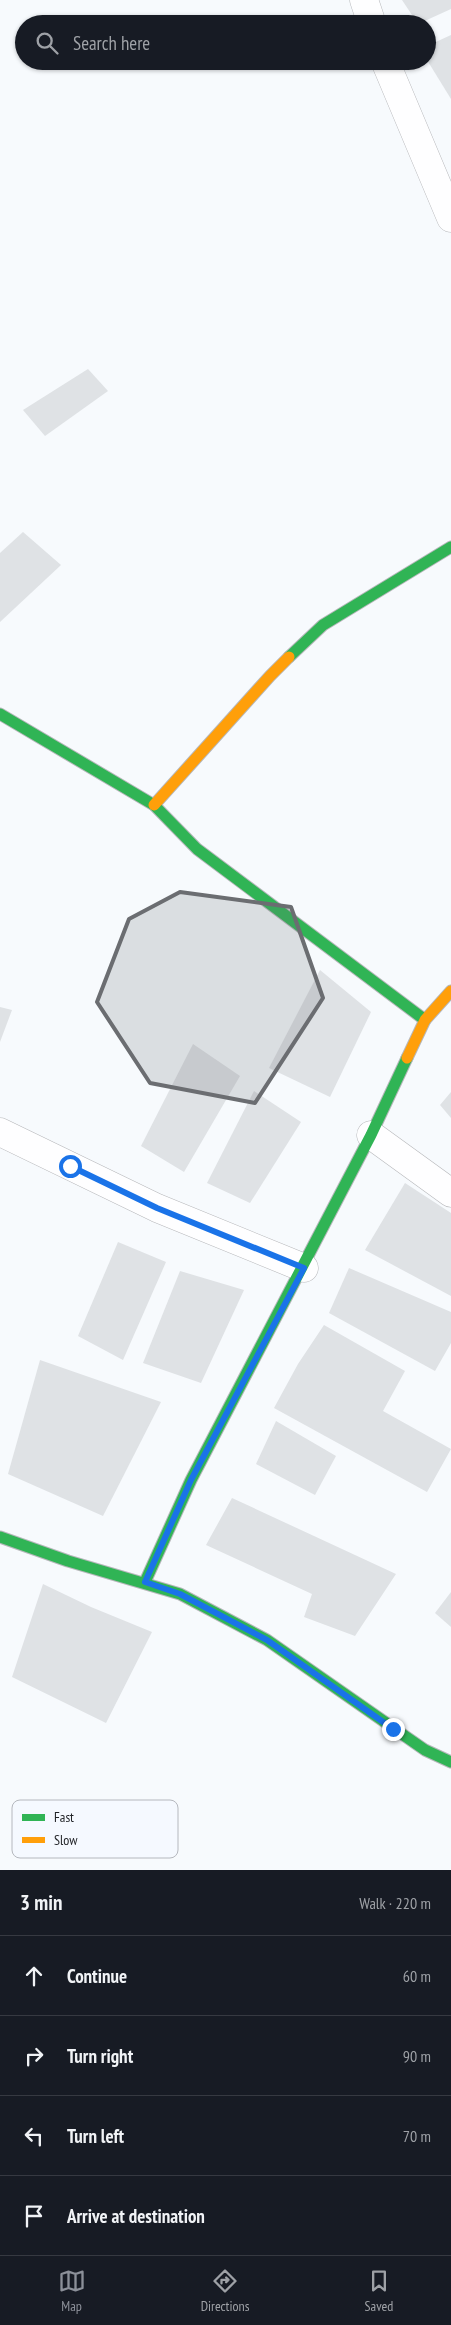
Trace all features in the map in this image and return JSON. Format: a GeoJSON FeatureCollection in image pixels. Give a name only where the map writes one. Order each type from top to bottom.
{"type":"FeatureCollection","features":[{"type":"Feature","properties":{"kind":"street"},"geometry":{"type":"LineString","coordinates":[[364,0],[369,15]]}},
{"type":"Feature","properties":{"kind":"street"},"geometry":{"type":"LineString","coordinates":[[388,70],[451,218]]}},
{"type":"Feature","properties":{"kind":"street"},"geometry":{"type":"LineString","coordinates":[[154,805],[270,676],[323,626],[451,547]]}},
{"type":"Feature","properties":{"kind":"street"},"geometry":{"type":"LineString","coordinates":[[0,714],[154,805],[197,849],[426,1020]]}},
{"type":"Feature","properties":{"kind":"street"},"geometry":{"type":"LineString","coordinates":[[145,1582],[191,1480],[304,1268],[426,1020],[451,991]]}},
{"type":"Feature","properties":{"kind":"street"},"geometry":{"type":"LineString","coordinates":[[0,1132],[157,1208],[304,1268]]}},
{"type":"Feature","properties":{"kind":"street"},"geometry":{"type":"LineString","coordinates":[[371,1135],[451,1193]]}},
{"type":"Feature","properties":{"kind":"street"},"geometry":{"type":"LineString","coordinates":[[0,1537],[68,1561],[145,1582],[180,1594],[267,1640],[426,1750],[451,1762]]}},
{"type":"Feature","properties":{"kind":"highlighted area"},"geometry":{"type":"Polygon","coordinates":[[[180,892],[291,907],[323,998],[255,1103],[150,1083],[97,1002],[129,919],[180,892]]]}},
{"type":"Feature","properties":{"kind":"building"},"geometry":{"type":"Polygon","coordinates":[[[402,0],[451,0],[451,9],[436,16],[412,15],[402,0]]]}},
{"type":"Feature","properties":{"kind":"building"},"geometry":{"type":"Polygon","coordinates":[[[451,35],[451,99],[433,70],[436,70],[436,42],[451,35]]]}},
{"type":"Feature","properties":{"kind":"building"},"geometry":{"type":"Polygon","coordinates":[[[88,369],[108,391],[45,436],[23,410],[88,369]]]}},
{"type":"Feature","properties":{"kind":"building"},"geometry":{"type":"Polygon","coordinates":[[[23,532],[61,565],[0,622],[0,553],[23,532]]]}},
{"type":"Feature","properties":{"kind":"building"},"geometry":{"type":"Polygon","coordinates":[[[320,970],[371,1012],[330,1097],[269,1068],[320,970]]]}},
{"type":"Feature","properties":{"kind":"building"},"geometry":{"type":"Polygon","coordinates":[[[0,1007],[12,1010],[0,1042],[0,1007]]]}},
{"type":"Feature","properties":{"kind":"building"},"geometry":{"type":"Polygon","coordinates":[[[193,1044],[240,1076],[184,1172],[141,1146],[193,1044]]]}},
{"type":"Feature","properties":{"kind":"building"},"geometry":{"type":"Polygon","coordinates":[[[254,1091],[301,1122],[250,1203],[207,1183],[254,1091]]]}},
{"type":"Feature","properties":{"kind":"building"},"geometry":{"type":"Polygon","coordinates":[[[451,1092],[451,1118],[440,1105],[451,1092]]]}},
{"type":"Feature","properties":{"kind":"building"},"geometry":{"type":"Polygon","coordinates":[[[405,1183],[451,1213],[451,1296],[365,1250],[405,1183]]]}},
{"type":"Feature","properties":{"kind":"building"},"geometry":{"type":"Polygon","coordinates":[[[118,1242],[166,1262],[123,1360],[78,1336],[118,1242]]]}},
{"type":"Feature","properties":{"kind":"building"},"geometry":{"type":"Polygon","coordinates":[[[349,1268],[451,1312],[451,1343],[435,1371],[329,1313],[349,1268]]]}},
{"type":"Feature","properties":{"kind":"building"},"geometry":{"type":"Polygon","coordinates":[[[180,1271],[244,1290],[201,1383],[143,1363],[180,1271]]]}},
{"type":"Feature","properties":{"kind":"building"},"geometry":{"type":"Polygon","coordinates":[[[324,1325],[405,1371],[383,1411],[451,1449],[427,1492],[274,1408],[298,1364],[324,1325]]]}},
{"type":"Feature","properties":{"kind":"building"},"geometry":{"type":"Polygon","coordinates":[[[40,1360],[161,1402],[103,1516],[8,1474],[40,1360]]]}},
{"type":"Feature","properties":{"kind":"building"},"geometry":{"type":"Polygon","coordinates":[[[276,1421],[336,1456],[315,1495],[256,1464],[276,1421]]]}},
{"type":"Feature","properties":{"kind":"building"},"geometry":{"type":"Polygon","coordinates":[[[232,1498],[396,1574],[355,1636],[304,1617],[312,1594],[206,1545],[232,1498]]]}},
{"type":"Feature","properties":{"kind":"building"},"geometry":{"type":"Polygon","coordinates":[[[43,1584],[91,1607],[152,1632],[106,1723],[12,1677],[43,1584]]]}},
{"type":"Feature","properties":{"kind":"building"},"geometry":{"type":"Polygon","coordinates":[[[451,1592],[451,1627],[435,1613],[451,1592]]]}},
{"type":"Feature","properties":{"kind":"traffic: fast"},"geometry":{"type":"LineString","coordinates":[[289,657],[323,625],[451,547]]}},
{"type":"Feature","properties":{"kind":"traffic: fast"},"geometry":{"type":"LineString","coordinates":[[0,714],[154,805],[197,849],[425,1020]]}},
{"type":"Feature","properties":{"kind":"traffic: fast"},"geometry":{"type":"LineString","coordinates":[[145,1582],[191,1480],[371,1135],[407,1058]]}},
{"type":"Feature","properties":{"kind":"traffic: fast"},"geometry":{"type":"LineString","coordinates":[[0,1537],[68,1561],[180,1594],[267,1640],[425,1750],[451,1762]]}},
{"type":"Feature","properties":{"kind":"traffic: slow"},"geometry":{"type":"LineString","coordinates":[[154,805],[289,657]]}},
{"type":"Feature","properties":{"kind":"traffic: slow"},"geometry":{"type":"LineString","coordinates":[[407,1058],[425,1020],[451,991]]}},
{"type":"Feature","properties":{"kind":"route"},"geometry":{"type":"LineString","coordinates":[[70,1166],[157,1208],[304,1268],[191,1480],[145,1582],[180,1594],[267,1640],[393,1729]]}}]}
